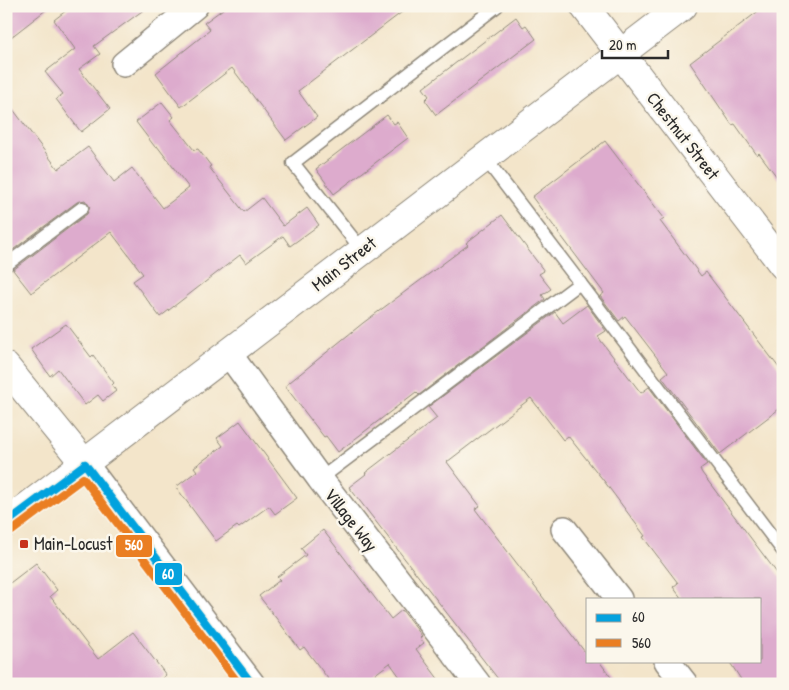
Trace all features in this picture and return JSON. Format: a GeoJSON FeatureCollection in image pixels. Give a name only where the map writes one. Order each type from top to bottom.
{"type":"FeatureCollection","features":[{"type":"Feature","properties":{"kind":"street","name":"Chestnut Street"},"geometry":{"type":"LineString","coordinates":[[584,6],[783,265]]}},
{"type":"Feature","properties":{"kind":"street","name":"Main Street"},"geometry":{"type":"LineString","coordinates":[[6,523],[683,6]]}},
{"type":"Feature","properties":{"kind":"street"},"geometry":{"type":"LineString","coordinates":[[124,64],[188,8]]}},
{"type":"Feature","properties":{"kind":"street","name":"Village Way"},"geometry":{"type":"LineString","coordinates":[[229,354],[320,479],[478,684]]}},
{"type":"Feature","properties":{"kind":"street"},"geometry":{"type":"LineString","coordinates":[[6,367],[85,464],[252,684]]}},
{"type":"Feature","properties":{"kind":"street"},"geometry":{"type":"LineString","coordinates":[[564,529],[618,598]]}},
{"type":"Feature","properties":{"kind":"street"},"geometry":{"type":"LineString","coordinates":[[668,662],[685,684]]}},
{"type":"Feature","properties":{"kind":"lane"},"geometry":{"type":"LineString","coordinates":[[362,250],[292,163],[497,6]]}},
{"type":"Feature","properties":{"kind":"lane"},"geometry":{"type":"LineString","coordinates":[[484,157],[783,551]]}},
{"type":"Feature","properties":{"kind":"lane"},"geometry":{"type":"LineString","coordinates":[[6,265],[82,208]]}},
{"type":"Feature","properties":{"kind":"lane"},"geometry":{"type":"LineString","coordinates":[[320,479],[580,282]]}},
{"type":"Feature","properties":{"kind":"building"},"geometry":{"type":"Polygon","coordinates":[[[6,6],[51,6],[6,41],[6,6]]]}},
{"type":"Feature","properties":{"kind":"building"},"geometry":{"type":"Polygon","coordinates":[[[72,6],[149,6],[94,46],[100,54],[79,69],[110,109],[81,132],[56,99],[63,94],[45,72],[75,49],[54,20],[72,6]]]}},
{"type":"Feature","properties":{"kind":"building"},"geometry":{"type":"Polygon","coordinates":[[[227,6],[410,6],[298,91],[317,117],[286,140],[232,68],[181,107],[156,73],[210,30],[204,23],[227,6]]]}},
{"type":"Feature","properties":{"kind":"building"},"geometry":{"type":"Polygon","coordinates":[[[765,6],[775,6],[783,17],[783,185],[759,153],[757,155],[735,124],[732,125],[690,63],[765,6]]]}},
{"type":"Feature","properties":{"kind":"building"},"geometry":{"type":"Polygon","coordinates":[[[516,17],[523,27],[526,25],[536,39],[436,115],[425,100],[429,96],[423,88],[516,17]]]}},
{"type":"Feature","properties":{"kind":"building"},"geometry":{"type":"Polygon","coordinates":[[[6,100],[58,169],[88,147],[114,182],[132,168],[163,208],[189,188],[136,122],[162,102],[174,117],[170,120],[194,150],[198,149],[211,166],[209,167],[244,212],[262,198],[283,226],[307,208],[319,225],[290,246],[283,236],[246,263],[240,255],[160,317],[133,281],[143,274],[111,232],[31,293],[13,270],[87,214],[90,207],[85,200],[77,202],[6,255],[6,100]]]}},
{"type":"Feature","properties":{"kind":"building"},"geometry":{"type":"Polygon","coordinates":[[[387,115],[394,124],[397,122],[408,138],[334,194],[316,169],[387,115]]]}},
{"type":"Feature","properties":{"kind":"building"},"geometry":{"type":"Polygon","coordinates":[[[605,141],[664,218],[660,221],[701,276],[706,272],[783,373],[783,406],[720,454],[662,377],[668,372],[625,316],[619,321],[600,296],[604,293],[532,197],[605,141]]]}},
{"type":"Feature","properties":{"kind":"building"},"geometry":{"type":"Polygon","coordinates":[[[502,215],[544,271],[539,274],[551,289],[542,295],[545,299],[419,395],[416,392],[338,452],[326,436],[324,437],[285,386],[363,323],[468,245],[466,243],[502,215]]]}},
{"type":"Feature","properties":{"kind":"building"},"geometry":{"type":"Polygon","coordinates":[[[587,305],[606,331],[598,336],[601,341],[641,393],[649,387],[707,464],[700,469],[702,473],[783,581],[783,684],[744,684],[730,662],[762,662],[762,598],[681,598],[673,587],[678,583],[604,481],[568,436],[563,440],[531,398],[447,462],[480,506],[475,509],[586,653],[586,662],[600,662],[616,684],[502,684],[349,487],[437,418],[428,407],[555,312],[563,323],[587,305]]]}},
{"type":"Feature","properties":{"kind":"building"},"geometry":{"type":"Polygon","coordinates":[[[66,324],[114,383],[112,385],[116,391],[103,401],[98,395],[85,405],[58,369],[50,376],[31,349],[66,324]]]}},
{"type":"Feature","properties":{"kind":"building"},"geometry":{"type":"Polygon","coordinates":[[[240,421],[297,498],[275,514],[269,506],[239,528],[237,526],[216,541],[176,487],[197,471],[194,467],[223,446],[217,438],[240,421]]]}},
{"type":"Feature","properties":{"kind":"building"},"geometry":{"type":"Polygon","coordinates":[[[323,530],[391,619],[402,610],[422,636],[420,638],[424,643],[416,649],[442,684],[405,684],[390,663],[362,684],[332,684],[304,647],[300,650],[259,596],[280,580],[277,577],[306,555],[301,548],[323,530]]]}},
{"type":"Feature","properties":{"kind":"building"},"geometry":{"type":"Polygon","coordinates":[[[36,563],[57,590],[50,596],[98,659],[133,632],[166,675],[155,684],[6,684],[6,586],[36,563]]]}},
{"type":"Feature","properties":{"kind":"transit line","name":"60"},"geometry":{"type":"LineString","coordinates":[[85,464],[252,684]]}},
{"type":"Feature","properties":{"kind":"transit line","name":"60"},"geometry":{"type":"LineString","coordinates":[[6,523],[85,464]]}},
{"type":"Feature","properties":{"kind":"transit line","name":"560"},"geometry":{"type":"LineString","coordinates":[[12,531],[83,478],[239,684]]}},
{"type":"Feature","properties":{"kind":"place","name":"Main-Locust"},"geometry":{"type":"Point","coordinates":[24,544]}}]}
